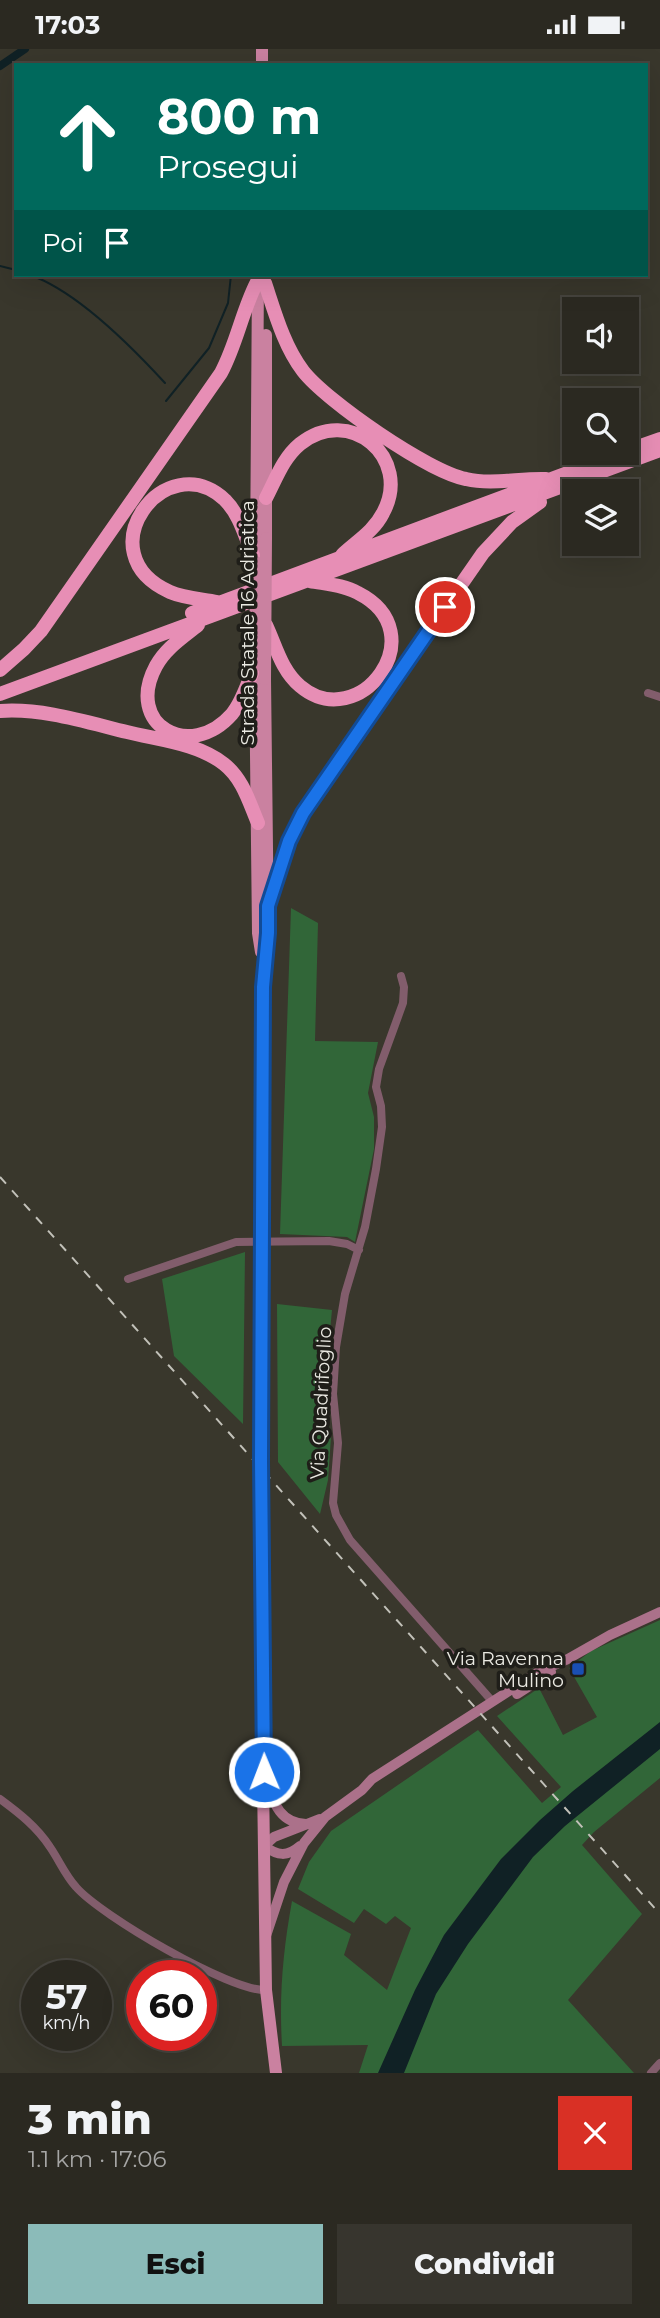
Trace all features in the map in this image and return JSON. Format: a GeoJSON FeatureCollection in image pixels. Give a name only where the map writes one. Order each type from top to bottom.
{"type":"FeatureCollection","features":[{"type":"Feature","properties":{"kind":"highway"},"geometry":{"type":"LineString","coordinates":[[261,279],[289,348],[310,380],[339,404],[432,467],[467,479],[492,482],[526,478],[555,484]]}},
{"type":"Feature","properties":{"kind":"highway"},"geometry":{"type":"LineString","coordinates":[[0,670],[19,655],[41,631],[215,381],[235,345],[247,302],[261,279]]}},
{"type":"Feature","properties":{"kind":"highway"},"geometry":{"type":"LineString","coordinates":[[266,498],[285,461],[299,446],[316,435],[331,430],[348,431],[364,437],[378,448],[391,477],[388,503],[369,532],[336,561]]}},
{"type":"Feature","properties":{"kind":"highway"},"geometry":{"type":"LineString","coordinates":[[639,446],[660,439]]}},
{"type":"Feature","properties":{"kind":"highway"},"geometry":{"type":"LineString","coordinates":[[0,684],[336,561],[660,450]]}},
{"type":"Feature","properties":{"kind":"highway"},"geometry":{"type":"LineString","coordinates":[[0,694],[309,581],[555,484],[595,465]]}},
{"type":"Feature","properties":{"kind":"highway"},"geometry":{"type":"LineString","coordinates":[[268,906],[289,841],[310,801],[474,565],[512,522],[555,484]]}},
{"type":"Feature","properties":{"kind":"highway"},"geometry":{"type":"LineString","coordinates":[[218,603],[176,594],[152,580],[139,567],[131,543],[141,510],[154,497],[171,489],[188,485],[206,488],[222,497],[233,510],[255,524],[256,562]]}},
{"type":"Feature","properties":{"kind":"highway"},"geometry":{"type":"LineString","coordinates":[[266,625],[288,673],[311,693],[333,699],[349,697],[363,691],[374,680],[391,655],[390,629],[380,611],[371,601],[351,589],[309,581]]}},
{"type":"Feature","properties":{"kind":"highway"},"geometry":{"type":"LineString","coordinates":[[207,617],[176,641],[156,666],[148,691],[149,708],[161,727],[173,734],[187,737],[202,735],[217,728],[256,683],[256,666]]}},
{"type":"Feature","properties":{"kind":"highway"},"geometry":{"type":"LineString","coordinates":[[0,711],[56,715],[199,750],[224,764],[239,779],[258,824]]}},
{"type":"Feature","properties":{"kind":"main road","name":"Strada Statale 16 Adriatica"},"geometry":{"type":"LineString","coordinates":[[255,524],[266,498],[261,279]]}},
{"type":"Feature","properties":{"kind":"main road","name":"Strada Statale 16 Adriatica"},"geometry":{"type":"LineString","coordinates":[[261,279],[255,524],[266,625],[256,683],[258,933],[263,970]]}},
{"type":"Feature","properties":{"kind":"main road","name":"Strada Statale 16 Adriatica"},"geometry":{"type":"LineString","coordinates":[[256,562],[256,666]]}},
{"type":"Feature","properties":{"kind":"main road","name":"Strada Statale 16 Adriatica"},"geometry":{"type":"LineString","coordinates":[[256,683],[268,906],[268,933],[263,970],[262,1215],[265,1940],[266,1990],[276,2073]]}},
{"type":"Feature","properties":{"kind":"main road"},"geometry":{"type":"LineString","coordinates":[[326,1817],[274,1837],[264,1846],[281,1855],[291,1853],[304,1843],[326,1817],[362,1790],[372,1779],[537,1673],[660,1612]]}},
{"type":"Feature","properties":{"kind":"main road"},"geometry":{"type":"LineString","coordinates":[[362,1790],[376,1785],[570,1658]]}},
{"type":"Feature","properties":{"kind":"main road"},"geometry":{"type":"LineString","coordinates":[[264,1772],[272,1800],[280,1813],[293,1823],[309,1824]]}},
{"type":"Feature","properties":{"kind":"main road"},"geometry":{"type":"LineString","coordinates":[[265,1940],[284,1882],[304,1843]]}},
{"type":"Feature","properties":{"kind":"street"},"geometry":{"type":"LineString","coordinates":[[648,693],[660,697]]}},
{"type":"Feature","properties":{"kind":"street","name":"Via Quadrifoglio"},"geometry":{"type":"LineString","coordinates":[[401,976],[404,1003],[379,1069],[376,1087],[381,1106],[380,1145],[359,1250],[345,1294],[336,1347],[333,1394],[338,1443],[332,1491],[336,1514],[349,1540],[492,1701]]}},
{"type":"Feature","properties":{"kind":"street"},"geometry":{"type":"LineString","coordinates":[[128,1279],[236,1242],[329,1241],[359,1250]]}},
{"type":"Feature","properties":{"kind":"street"},"geometry":{"type":"LineString","coordinates":[[0,1799],[32,1823],[76,1888],[90,1901],[164,1948],[200,1967],[250,1988],[266,1990]]}},
{"type":"Feature","properties":{"kind":"street"},"geometry":{"type":"LineString","coordinates":[[651,2073],[660,2063]]}},
{"type":"Feature","properties":{"kind":"green space"},"geometry":{"type":"Polygon","coordinates":[[[291,908],[318,923],[315,1041],[378,1042],[368,1093],[374,1117],[374,1149],[355,1242],[347,1237],[280,1234],[291,908]]]}},
{"type":"Feature","properties":{"kind":"green space"},"geometry":{"type":"Polygon","coordinates":[[[245,1252],[243,1424],[174,1356],[162,1279],[245,1252]]]}},
{"type":"Feature","properties":{"kind":"green space"},"geometry":{"type":"Polygon","coordinates":[[[277,1304],[332,1310],[324,1395],[331,1437],[328,1480],[320,1514],[278,1462],[277,1304]]]}},
{"type":"Feature","properties":{"kind":"green space"},"geometry":{"type":"Polygon","coordinates":[[[660,1620],[660,1778],[582,1845],[642,1914],[568,2000],[634,2073],[359,2073],[368,2045],[282,2046],[282,1973],[292,1901],[351,1934],[344,1955],[387,1990],[411,1928],[395,1916],[386,1924],[364,1909],[354,1923],[298,1889],[309,1862],[331,1831],[478,1730],[542,1803],[561,1787],[497,1716],[539,1688],[563,1735],[597,1717],[569,1668],[591,1651],[660,1620]]]}},
{"type":"Feature","properties":{"kind":"shaded area"},"geometry":{"type":"Polygon","coordinates":[[[660,1722],[660,1749],[565,1826],[533,1857],[468,1944],[436,1994],[404,2073],[378,2073],[415,1990],[444,1935],[501,1859],[573,1791],[660,1722]]]}},
{"type":"Feature","properties":{"kind":"waterway"},"geometry":{"type":"LineString","coordinates":[[0,66],[25,49]]}},
{"type":"Feature","properties":{"kind":"waterway"},"geometry":{"type":"LineString","coordinates":[[0,266],[14,270]]}},
{"type":"Feature","properties":{"kind":"waterway"},"geometry":{"type":"LineString","coordinates":[[34,277],[66,293],[84,306],[120,337],[165,383]]}},
{"type":"Feature","properties":{"kind":"waterway"},"geometry":{"type":"LineString","coordinates":[[166,401],[209,348],[228,303],[231,277]]}},
{"type":"Feature","properties":{"kind":"railway"},"geometry":{"type":"LineString","coordinates":[[0,1177],[660,1914]]}},
{"type":"Feature","properties":{"kind":"place","name":"Via Ravenna Mulino"},"geometry":{"type":"Point","coordinates":[578,1669]}},
{"type":"Feature","properties":{"kind":"route"},"geometry":{"type":"LineString","coordinates":[[264,1772],[261,1460],[263,970],[268,933],[268,906],[289,841],[303,813],[445,607]]}}]}
